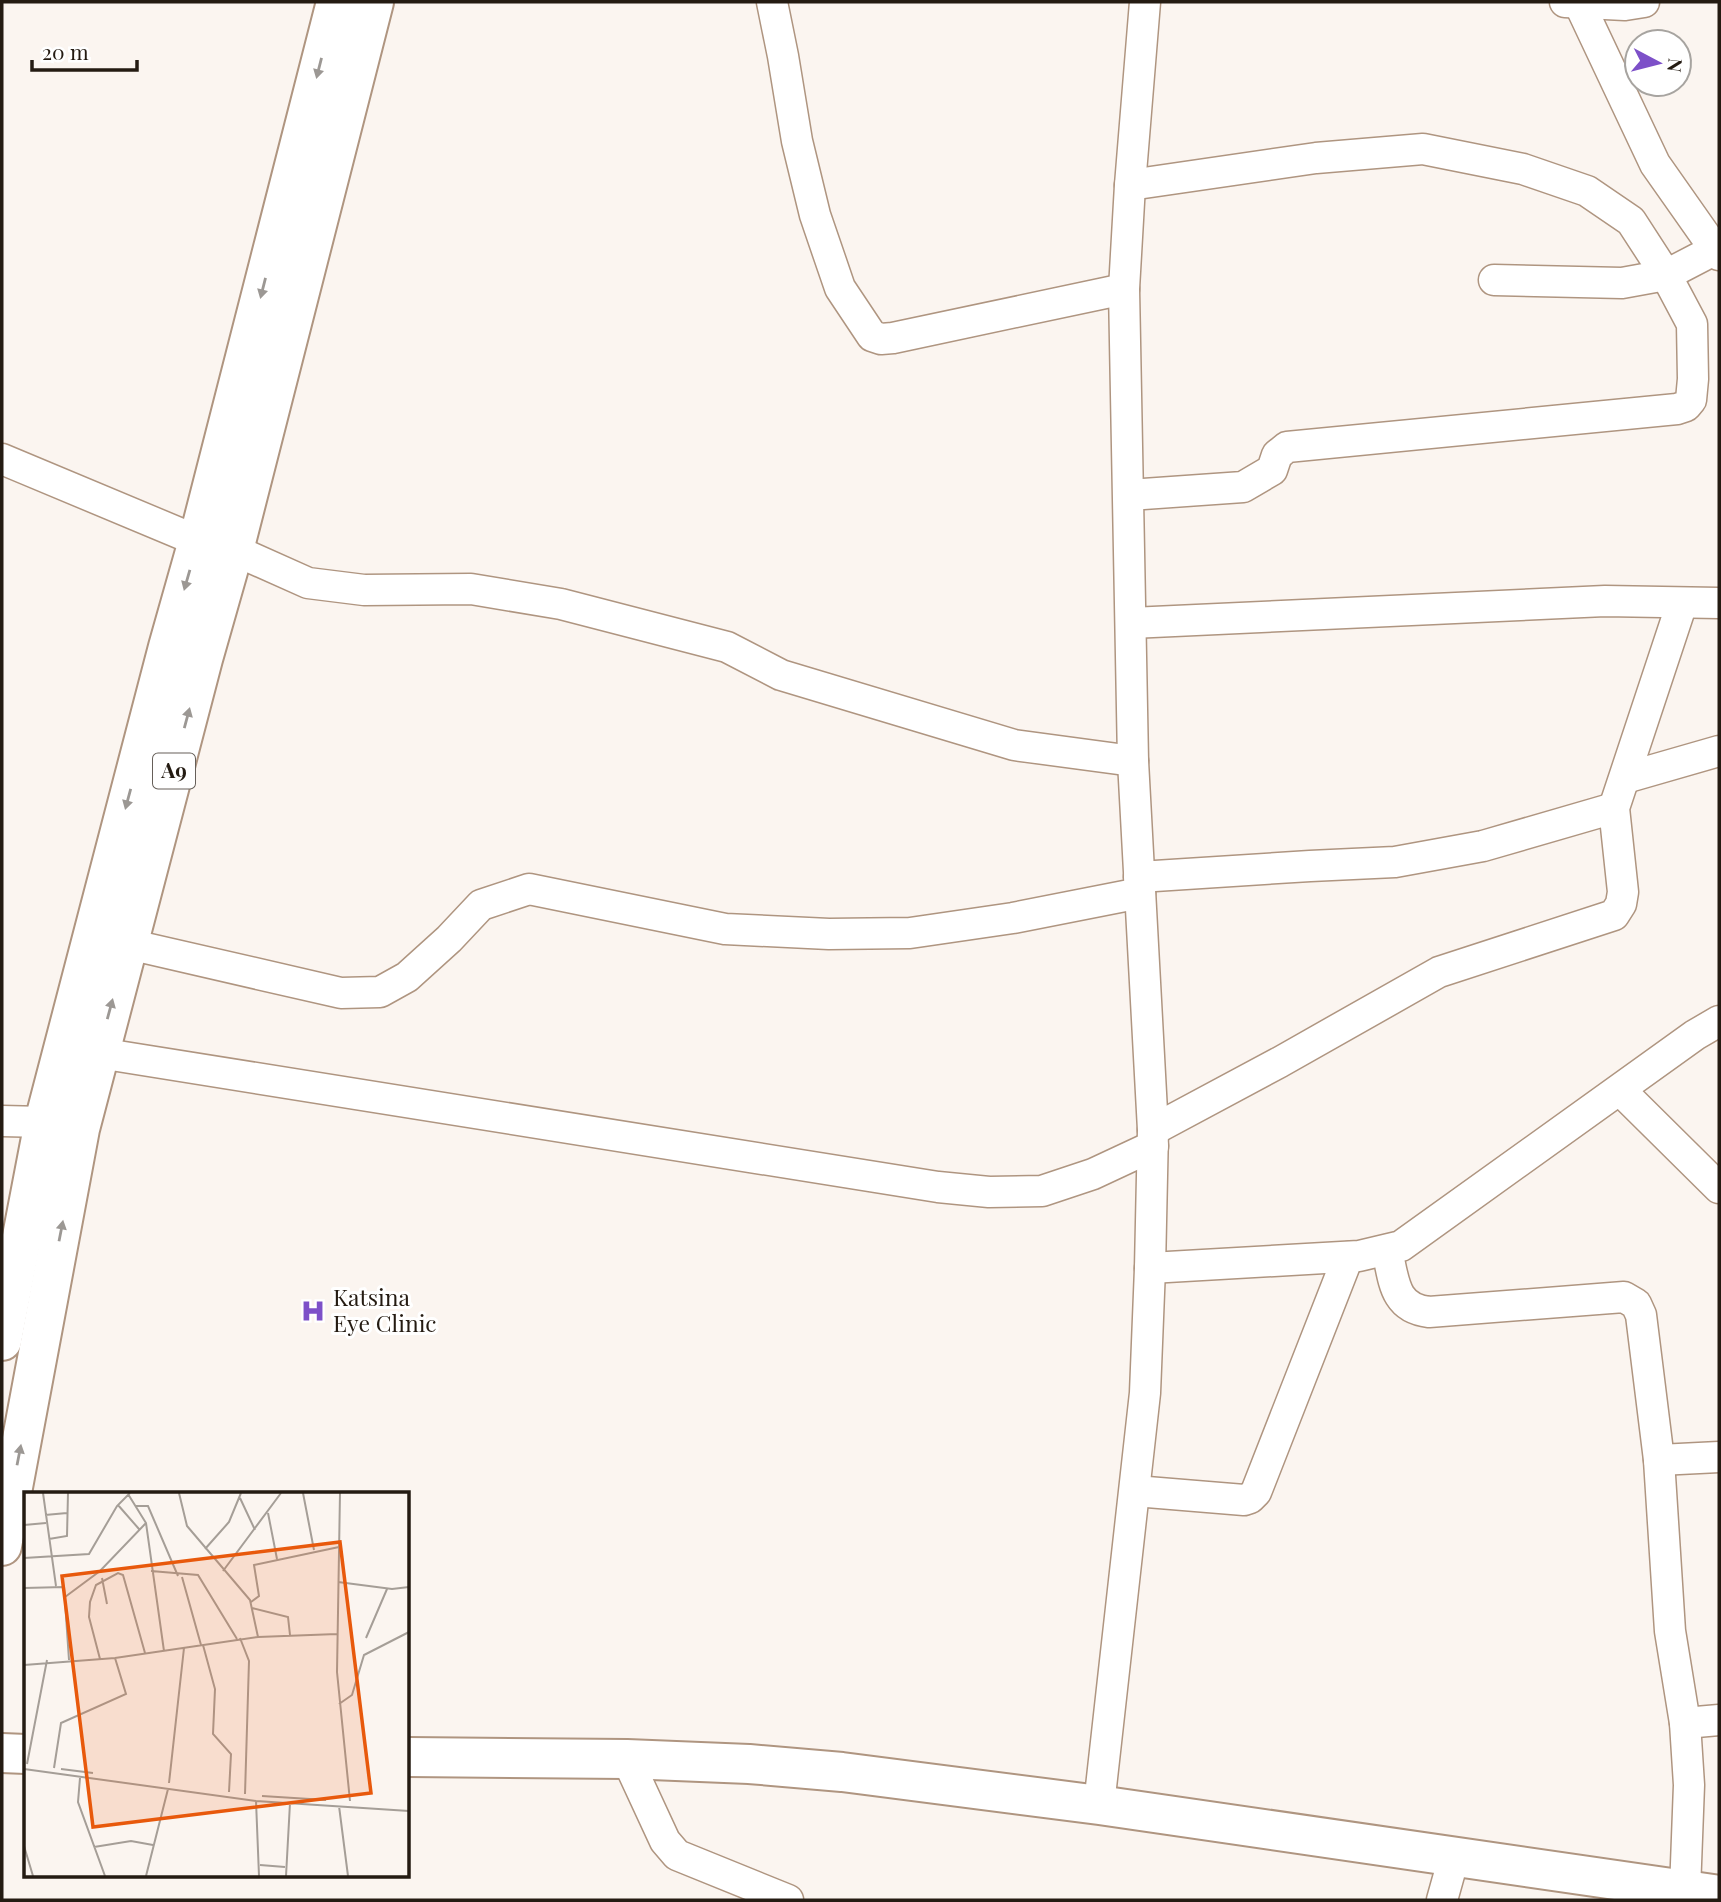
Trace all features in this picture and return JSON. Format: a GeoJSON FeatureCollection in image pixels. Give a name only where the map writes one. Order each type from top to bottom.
{"type":"FeatureCollection","features":[{"type":"Feature","properties":{"kind":"main road","name":"A9"},"geometry":{"type":"LineString","coordinates":[[216,546],[336,2]]}},
{"type":"Feature","properties":{"kind":"main road","name":"A9"},"geometry":{"type":"LineString","coordinates":[[2,1341],[44,1122],[186,653],[374,2]]}},
{"type":"Feature","properties":{"kind":"main road","name":"A9"},"geometry":{"type":"LineString","coordinates":[[2,1546],[80,1129],[128,944],[186,653]]}},
{"type":"Feature","properties":{"kind":"main road"},"geometry":{"type":"LineString","coordinates":[[2,1753],[24,1754]]}},
{"type":"Feature","properties":{"kind":"main road"},"geometry":{"type":"LineString","coordinates":[[410,1757],[626,1759],[749,1764],[842,1772],[1099,1805],[1702,1892]]}},
{"type":"Feature","properties":{"kind":"street"},"geometry":{"type":"LineString","coordinates":[[772,2],[797,141],[815,215],[840,288],[872,336],[881,339],[893,338],[1124,289]]}},
{"type":"Feature","properties":{"kind":"street"},"geometry":{"type":"LineString","coordinates":[[1099,1805],[1145,1393],[1150,1268],[1153,1138],[1133,761],[1124,289],[1145,2]]}},
{"type":"Feature","properties":{"kind":"street"},"geometry":{"type":"LineString","coordinates":[[1565,2],[1625,5],[1644,2]]}},
{"type":"Feature","properties":{"kind":"street"},"geometry":{"type":"LineString","coordinates":[[1494,281],[1622,282],[1666,275],[1717,252],[1655,163],[1578,2]]}},
{"type":"Feature","properties":{"kind":"street"},"geometry":{"type":"LineString","coordinates":[[1129,495],[1243,487],[1272,470],[1277,455],[1287,447],[1677,409],[1686,406],[1691,400],[1693,379],[1692,324],[1666,275],[1630,221],[1587,191],[1523,169],[1423,149],[1316,158],[1130,185]]}},
{"type":"Feature","properties":{"kind":"street"},"geometry":{"type":"LineString","coordinates":[[2,459],[308,583],[364,590],[471,589],[561,604],[727,647],[781,675],[1014,745],[1133,761]]}},
{"type":"Feature","properties":{"kind":"street"},"geometry":{"type":"LineString","coordinates":[[1131,623],[1605,601],[1719,603]]}},
{"type":"Feature","properties":{"kind":"street"},"geometry":{"type":"LineString","coordinates":[[99,1053],[938,1187],[989,1192],[1042,1191],[1093,1174],[1280,1062],[1439,972],[1614,915],[1621,904],[1623,892],[1614,808],[1682,603]]}},
{"type":"Feature","properties":{"kind":"street"},"geometry":{"type":"LineString","coordinates":[[1625,778],[1719,751]]}},
{"type":"Feature","properties":{"kind":"street"},"geometry":{"type":"LineString","coordinates":[[128,944],[341,993],[380,992],[407,977],[481,905],[528,889],[725,929],[829,934],[910,933],[1013,918],[1140,885],[1310,866],[1395,862],[1483,846],[1614,808]]}},
{"type":"Feature","properties":{"kind":"street"},"geometry":{"type":"LineString","coordinates":[[1150,1268],[1348,1257],[1401,1246],[1695,1035],[1719,1021]]}},
{"type":"Feature","properties":{"kind":"street"},"geometry":{"type":"LineString","coordinates":[[1620,1090],[1719,1188]]}},
{"type":"Feature","properties":{"kind":"street"},"geometry":{"type":"LineString","coordinates":[[2,1121],[44,1122]]}},
{"type":"Feature","properties":{"kind":"street"},"geometry":{"type":"LineString","coordinates":[[1387,1250],[1396,1289],[1405,1304],[1419,1311],[1624,1297],[1636,1304],[1642,1315],[1659,1461],[1670,1631],[1685,1723],[1689,1785],[1702,1892]]}},
{"type":"Feature","properties":{"kind":"street"},"geometry":{"type":"LineString","coordinates":[[1135,1491],[1244,1500],[1256,1492],[1348,1257]]}},
{"type":"Feature","properties":{"kind":"street"},"geometry":{"type":"LineString","coordinates":[[1659,1461],[1719,1457]]}},
{"type":"Feature","properties":{"kind":"street"},"geometry":{"type":"LineString","coordinates":[[1685,1723],[1719,1720]]}},
{"type":"Feature","properties":{"kind":"street"},"geometry":{"type":"LineString","coordinates":[[626,1759],[665,1841],[677,1855],[788,1900]]}},
{"type":"Feature","properties":{"kind":"street"},"geometry":{"type":"LineString","coordinates":[[1442,1900],[1454,1857]]}},
{"type":"Feature","properties":{"kind":"place","name":"Katsina Eye Clinic"},"geometry":{"type":"Point","coordinates":[313,1311]}}]}
